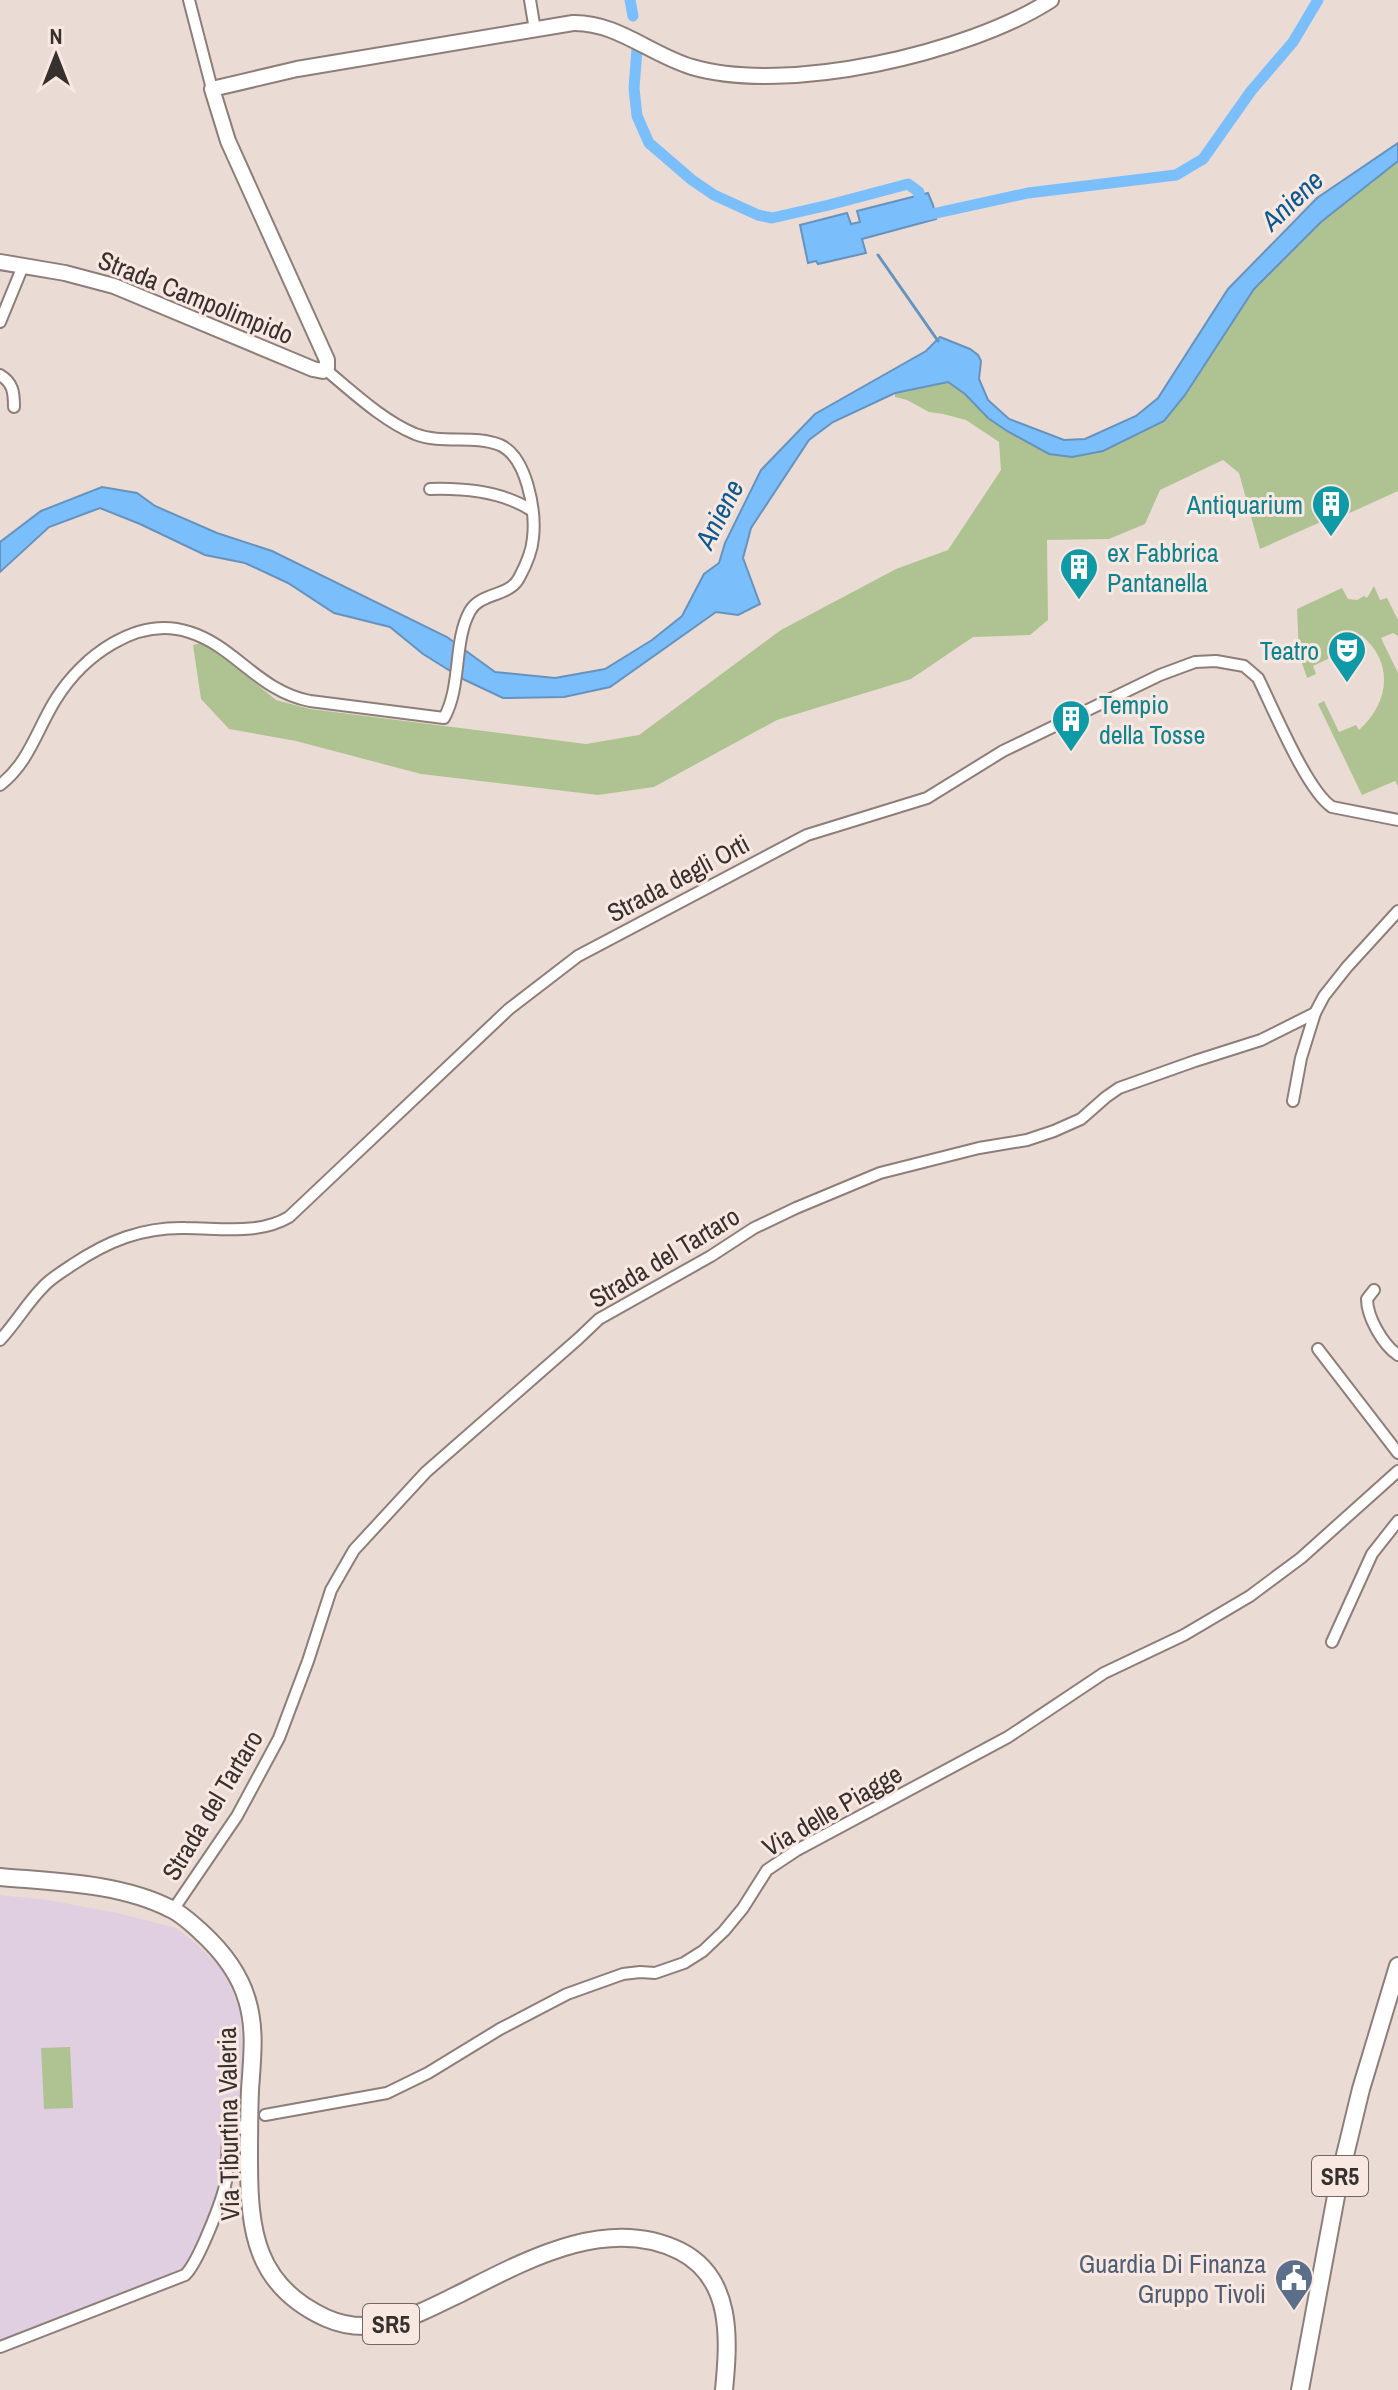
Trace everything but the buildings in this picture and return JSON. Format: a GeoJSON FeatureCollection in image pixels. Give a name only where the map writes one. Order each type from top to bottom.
{"type":"FeatureCollection","features":[{"type":"Feature","properties":{"kind":"main road","name":"Via Tiburtina Valeria"},"geometry":{"type":"LineString","coordinates":[[0,1877],[108,1889],[155,1902],[194,1925],[220,1951],[240,1982],[253,2033],[249,2209],[261,2255],[276,2281],[313,2311],[331,2320],[353,2325],[397,2323],[557,2250],[616,2238],[648,2240],[686,2254],[715,2285],[723,2305],[727,2333],[724,2390]]}},
{"type":"Feature","properties":{"kind":"main road","name":"SR5"},"geometry":{"type":"LineString","coordinates":[[1300,2390],[1336,2192],[1361,2089],[1398,1966]]}},
{"type":"Feature","properties":{"kind":"street"},"geometry":{"type":"LineString","coordinates":[[0,785],[25,760],[51,707],[72,677],[115,642],[148,630],[178,629],[195,634],[234,658],[271,687],[293,697],[444,718],[455,688],[465,622],[473,607],[510,588],[518,580],[532,544],[531,510],[522,468],[506,448],[488,441],[440,440],[414,433],[377,412],[326,370],[327,360],[228,141],[189,0]]}},
{"type":"Feature","properties":{"kind":"street"},"geometry":{"type":"LineString","coordinates":[[530,0],[535,30]]}},
{"type":"Feature","properties":{"kind":"street"},"geometry":{"type":"LineString","coordinates":[[212,89],[281,72],[573,23],[606,27],[693,67],[742,75],[773,76],[848,69],[977,37],[1051,0]]}},
{"type":"Feature","properties":{"kind":"street","name":"Strada Campolimpido"},"geometry":{"type":"LineString","coordinates":[[0,262],[65,273],[114,286],[313,369],[326,370]]}},
{"type":"Feature","properties":{"kind":"street"},"geometry":{"type":"LineString","coordinates":[[0,322],[23,266]]}},
{"type":"Feature","properties":{"kind":"street"},"geometry":{"type":"LineString","coordinates":[[0,375],[11,384],[14,407]]}},
{"type":"Feature","properties":{"kind":"street"},"geometry":{"type":"LineString","coordinates":[[430,489],[465,490],[511,501],[531,510]]}},
{"type":"Feature","properties":{"kind":"street","name":"Strada degli Orti"},"geometry":{"type":"LineString","coordinates":[[0,1340],[48,1282],[112,1242],[161,1228],[250,1228],[289,1217],[509,1009],[578,956],[807,835],[927,798],[1003,751],[1160,675],[1202,662],[1224,661],[1244,666],[1258,678],[1310,782],[1323,801],[1332,807],[1398,820]]}},
{"type":"Feature","properties":{"kind":"street"},"geometry":{"type":"LineString","coordinates":[[1293,1101],[1303,1049],[1324,996],[1398,911]]}},
{"type":"Feature","properties":{"kind":"street","name":"Strada del Tartaro"},"geometry":{"type":"LineString","coordinates":[[173,1910],[237,1816],[276,1745],[331,1590],[354,1550],[426,1472],[599,1319],[760,1225],[864,1179],[1054,1131],[1081,1119],[1119,1088],[1261,1040],[1315,1013]]}},
{"type":"Feature","properties":{"kind":"street"},"geometry":{"type":"LineString","coordinates":[[1374,1290],[1367,1299],[1368,1311],[1382,1337],[1398,1355]]}},
{"type":"Feature","properties":{"kind":"street"},"geometry":{"type":"LineString","coordinates":[[1318,1349],[1398,1453]]}},
{"type":"Feature","properties":{"kind":"street","name":"Via delle Piagge"},"geometry":{"type":"LineString","coordinates":[[265,2115],[387,2093],[567,1994],[623,1974],[655,1973],[691,1959],[724,1931],[774,1864],[994,1745],[1104,1673],[1184,1635],[1260,1590],[1301,1558],[1398,1471]]}},
{"type":"Feature","properties":{"kind":"street"},"geometry":{"type":"LineString","coordinates":[[1332,1642],[1372,1554],[1398,1521]]}},
{"type":"Feature","properties":{"kind":"street"},"geometry":{"type":"LineString","coordinates":[[0,2347],[185,2275],[192,2269],[226,2183],[229,2135],[249,2122]]}},
{"type":"Feature","properties":{"kind":"shaded area"},"geometry":{"type":"Polygon","coordinates":[[[0,1895],[118,1913],[176,1928],[225,1972],[240,2012],[242,2052],[241,2110],[226,2130],[222,2185],[184,2271],[0,2342],[0,1895]]]}},
{"type":"Feature","properties":{"kind":"green space"},"geometry":{"type":"Polygon","coordinates":[[[1398,161],[1398,491],[1343,516],[1341,513],[1260,549],[1239,473],[1223,460],[1160,490],[1145,524],[1109,539],[1047,540],[1048,620],[1030,635],[973,637],[911,679],[777,720],[654,787],[598,795],[421,774],[296,741],[229,729],[201,699],[193,645],[205,642],[276,700],[310,709],[586,744],[639,735],[781,630],[896,569],[948,550],[1001,470],[999,442],[966,420],[929,412],[895,397],[895,393],[948,382],[1007,431],[1103,451],[1164,421],[1185,395],[1254,289],[1321,222],[1398,161]]]}},
{"type":"Feature","properties":{"kind":"green space"},"geometry":{"type":"Polygon","coordinates":[[[1374,586],[1380,600],[1387,598],[1398,620],[1398,636],[1393,633],[1381,638],[1398,673],[1398,786],[1395,781],[1362,795],[1318,704],[1324,701],[1339,732],[1356,725],[1359,730],[1377,708],[1382,695],[1383,670],[1379,658],[1361,635],[1356,646],[1339,639],[1334,656],[1313,666],[1316,674],[1307,678],[1299,654],[1297,609],[1342,588],[1348,599],[1367,598],[1374,586]]]}},
{"type":"Feature","properties":{"kind":"green space"},"geometry":{"type":"Polygon","coordinates":[[[70,2047],[73,2108],[44,2109],[41,2048],[70,2047]]]}},
{"type":"Feature","properties":{"kind":"water"},"geometry":{"type":"Polygon","coordinates":[[[1398,143],[1398,161],[1321,222],[1254,289],[1185,395],[1164,421],[1103,451],[1072,457],[1049,454],[988,418],[965,394],[948,382],[895,393],[833,422],[809,440],[751,528],[743,558],[760,604],[738,615],[716,612],[610,687],[564,697],[503,698],[465,680],[423,654],[390,627],[334,613],[288,583],[245,563],[205,555],[100,508],[49,527],[0,572],[0,542],[41,511],[102,487],[137,493],[155,506],[217,533],[272,551],[447,637],[495,672],[555,678],[605,669],[652,640],[682,616],[704,574],[719,563],[725,543],[761,470],[815,414],[926,351],[940,337],[978,355],[981,361],[979,379],[988,400],[1009,419],[1064,440],[1085,439],[1136,416],[1158,398],[1228,289],[1317,198],[1398,143]]]}},
{"type":"Feature","properties":{"kind":"water"},"geometry":{"type":"Polygon","coordinates":[[[928,193],[936,219],[862,239],[866,253],[818,264],[816,261],[808,263],[800,225],[847,213],[851,224],[860,222],[857,211],[928,193]]]}},
{"type":"Feature","properties":{"kind":"waterway"},"geometry":{"type":"LineString","coordinates":[[630,0],[633,16]]}},
{"type":"Feature","properties":{"kind":"waterway"},"geometry":{"type":"LineString","coordinates":[[923,216],[1028,193],[1176,175],[1203,159],[1251,91],[1293,42],[1318,0]]}},
{"type":"Feature","properties":{"kind":"waterway"},"geometry":{"type":"LineString","coordinates":[[637,49],[634,88],[637,116],[649,143],[714,195],[772,218],[908,184],[919,192],[920,207]]}},
{"type":"Feature","properties":{"kind":"waterway"},"geometry":{"type":"LineString","coordinates":[[878,255],[938,341]]}},
{"type":"Feature","properties":{"kind":"place","name":"Antiquarium"},"geometry":{"type":"Point","coordinates":[1331,538]}},
{"type":"Feature","properties":{"kind":"place","name":"ex Fabbrica Pantanella"},"geometry":{"type":"Point","coordinates":[1079,601]}},
{"type":"Feature","properties":{"kind":"place","name":"Teatro"},"geometry":{"type":"Point","coordinates":[1347,684]}},
{"type":"Feature","properties":{"kind":"place","name":"Tempio della Tosse"},"geometry":{"type":"Point","coordinates":[1071,753]}},
{"type":"Feature","properties":{"kind":"place","name":"Guardia Di Finanza Gruppo Tivoli"},"geometry":{"type":"Point","coordinates":[1294,2312]}},
{"type":"Feature","properties":{"kind":"water label","name":"Aniene"},"geometry":{"type":"Point","coordinates":[1292,200]}},
{"type":"Feature","properties":{"kind":"water label","name":"Aniene"},"geometry":{"type":"Point","coordinates":[719,514]}}]}
